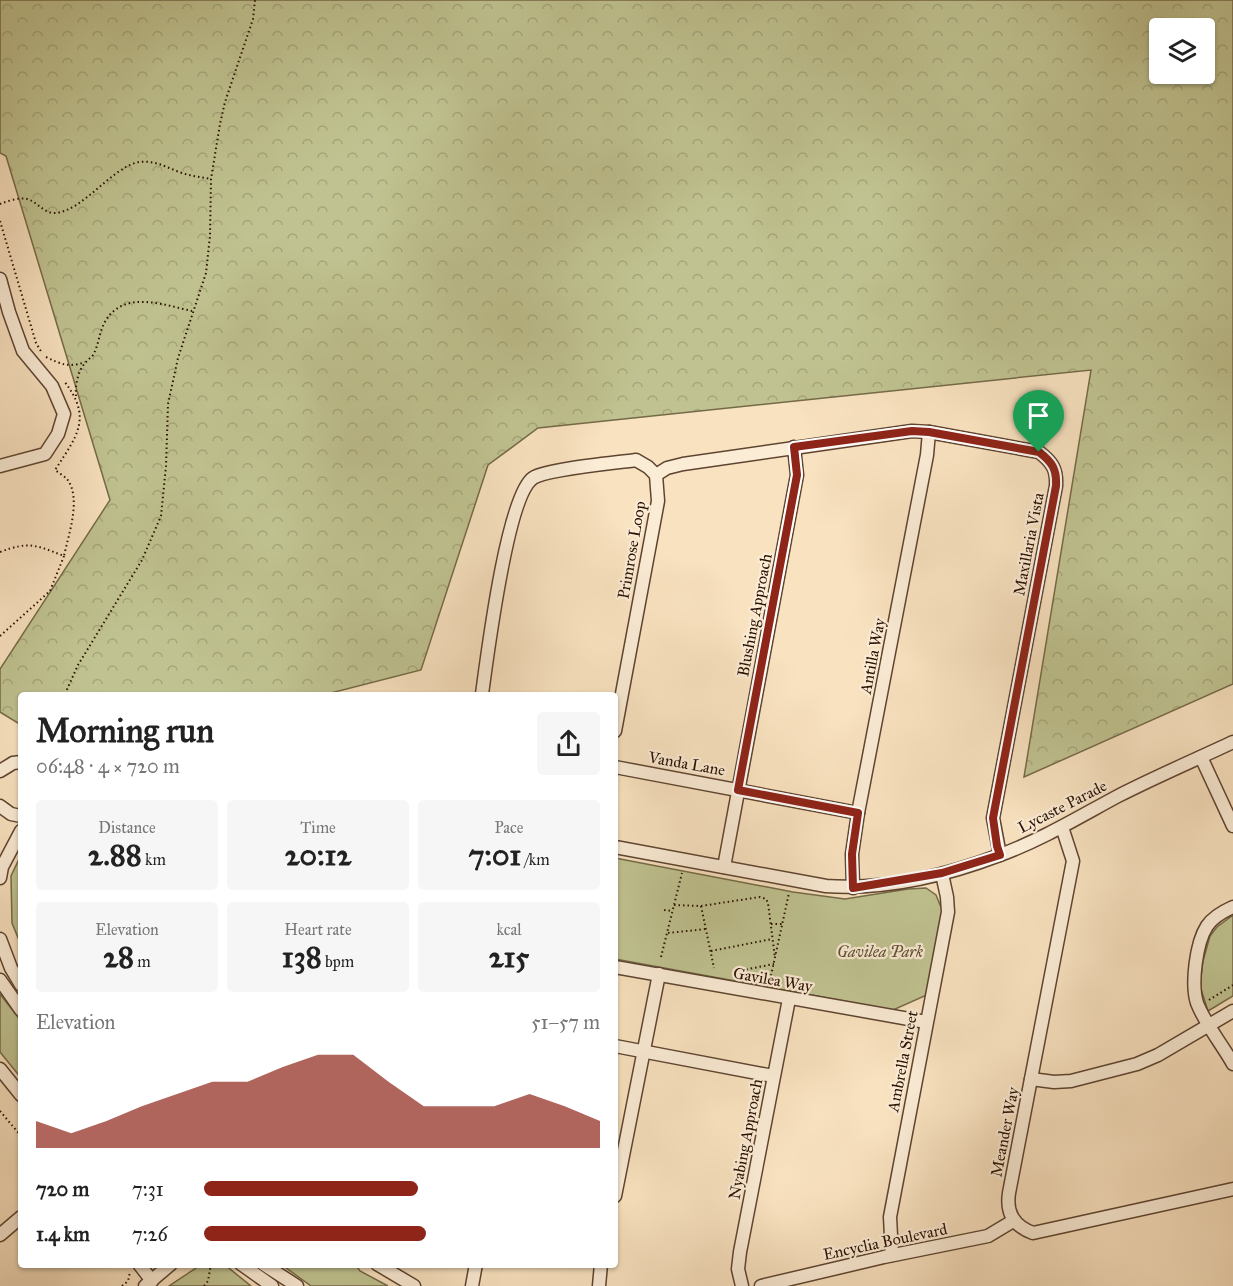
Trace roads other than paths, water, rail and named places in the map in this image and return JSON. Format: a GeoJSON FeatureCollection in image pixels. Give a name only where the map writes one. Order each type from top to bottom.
{"type":"FeatureCollection","features":[{"type":"Feature","properties":{"kind":"street"},"geometry":{"type":"LineString","coordinates":[[0,279],[4,314],[23,351],[52,386],[64,414],[58,435],[45,454],[0,466]]}},
{"type":"Feature","properties":{"kind":"street","name":"Maxillaria Vista"},"geometry":{"type":"LineString","coordinates":[[656,475],[667,468],[683,464],[894,433],[929,432],[1039,452],[1050,461],[1056,473],[1056,486],[993,818],[1000,855]]}},
{"type":"Feature","properties":{"kind":"street","name":"Antilla Way"},"geometry":{"type":"LineString","coordinates":[[853,888],[852,854],[858,813],[927,455],[929,432]]}},
{"type":"Feature","properties":{"kind":"street","name":"Blushing Approach"},"geometry":{"type":"LineString","coordinates":[[724,867],[797,475],[794,447]]}},
{"type":"Feature","properties":{"kind":"street"},"geometry":{"type":"LineString","coordinates":[[482,692],[505,551],[521,494],[528,482],[544,474],[636,460],[656,475]]}},
{"type":"Feature","properties":{"kind":"street","name":"Primrose Loop"},"geometry":{"type":"LineString","coordinates":[[618,715],[658,501],[656,475]]}},
{"type":"Feature","properties":{"kind":"street","name":"Lycaste Parade"},"geometry":{"type":"LineString","coordinates":[[618,848],[826,886],[853,888],[942,873],[1000,855],[1233,742]]}},
{"type":"Feature","properties":{"kind":"street"},"geometry":{"type":"LineString","coordinates":[[0,757],[18,760]]}},
{"type":"Feature","properties":{"kind":"street"},"geometry":{"type":"LineString","coordinates":[[1201,758],[1233,826]]}},
{"type":"Feature","properties":{"kind":"street"},"geometry":{"type":"LineString","coordinates":[[0,771],[18,762]]}},
{"type":"Feature","properties":{"kind":"street","name":"Vanda Lane"},"geometry":{"type":"LineString","coordinates":[[618,768],[858,813]]}},
{"type":"Feature","properties":{"kind":"street"},"geometry":{"type":"LineString","coordinates":[[0,806],[11,814],[18,815]]}},
{"type":"Feature","properties":{"kind":"street","name":"Meander Way"},"geometry":{"type":"LineString","coordinates":[[1013,1221],[1008,1201],[1072,861],[1062,826]]}},
{"type":"Feature","properties":{"kind":"street"},"geometry":{"type":"LineString","coordinates":[[0,878],[2,867],[18,837]]}},
{"type":"Feature","properties":{"kind":"street","name":"Ambrella Street"},"geometry":{"type":"LineString","coordinates":[[892,1255],[890,1217],[948,912],[942,873]]}},
{"type":"Feature","properties":{"kind":"street"},"geometry":{"type":"LineString","coordinates":[[1233,906],[1207,925],[1198,958],[1194,992],[1198,1006],[1233,1064]]}},
{"type":"Feature","properties":{"kind":"street"},"geometry":{"type":"LineString","coordinates":[[0,939],[10,968],[18,980]]}},
{"type":"Feature","properties":{"kind":"street","name":"Gavilea Way"},"geometry":{"type":"LineString","coordinates":[[618,967],[926,1022]]}},
{"type":"Feature","properties":{"kind":"street"},"geometry":{"type":"LineString","coordinates":[[618,1181],[659,974]]}},
{"type":"Feature","properties":{"kind":"street"},"geometry":{"type":"LineString","coordinates":[[0,980],[18,1006]]}},
{"type":"Feature","properties":{"kind":"street","name":"Nyabing Approach"},"geometry":{"type":"LineString","coordinates":[[742,1286],[738,1269],[740,1252],[789,999]]}},
{"type":"Feature","properties":{"kind":"street"},"geometry":{"type":"LineString","coordinates":[[1031,1079],[1054,1082],[1071,1081],[1137,1064],[1158,1055],[1233,1011]]}},
{"type":"Feature","properties":{"kind":"street"},"geometry":{"type":"LineString","coordinates":[[618,1047],[773,1076]]}},
{"type":"Feature","properties":{"kind":"street"},"geometry":{"type":"LineString","coordinates":[[0,1069],[18,1091]]}},
{"type":"Feature","properties":{"kind":"street"},"geometry":{"type":"LineString","coordinates":[[1013,1221],[1021,1229],[1033,1233],[1233,1189]]}},
{"type":"Feature","properties":{"kind":"street"},"geometry":{"type":"LineString","coordinates":[[0,1235],[18,1220]]}},
{"type":"Feature","properties":{"kind":"street","name":"Encyclia Boulevard"},"geometry":{"type":"LineString","coordinates":[[761,1286],[892,1255],[988,1236],[1013,1221]]}},
{"type":"Feature","properties":{"kind":"street"},"geometry":{"type":"LineString","coordinates":[[137,1268],[149,1283],[166,1268]]}},
{"type":"Feature","properties":{"kind":"street"},"geometry":{"type":"LineString","coordinates":[[247,1268],[272,1286]]}},
{"type":"Feature","properties":{"kind":"street"},"geometry":{"type":"LineString","coordinates":[[269,1268],[297,1286]]}},
{"type":"Feature","properties":{"kind":"street"},"geometry":{"type":"LineString","coordinates":[[384,1268],[414,1286]]}},
{"type":"Feature","properties":{"kind":"street"},"geometry":{"type":"LineString","coordinates":[[472,1286],[475,1268]]}},
{"type":"Feature","properties":{"kind":"street"},"geometry":{"type":"LineString","coordinates":[[599,1286],[601,1268]]}},
{"type":"Feature","properties":{"kind":"park label","name":"Gavilea Park"},"geometry":{"type":"Point","coordinates":[880,951]}}]}
